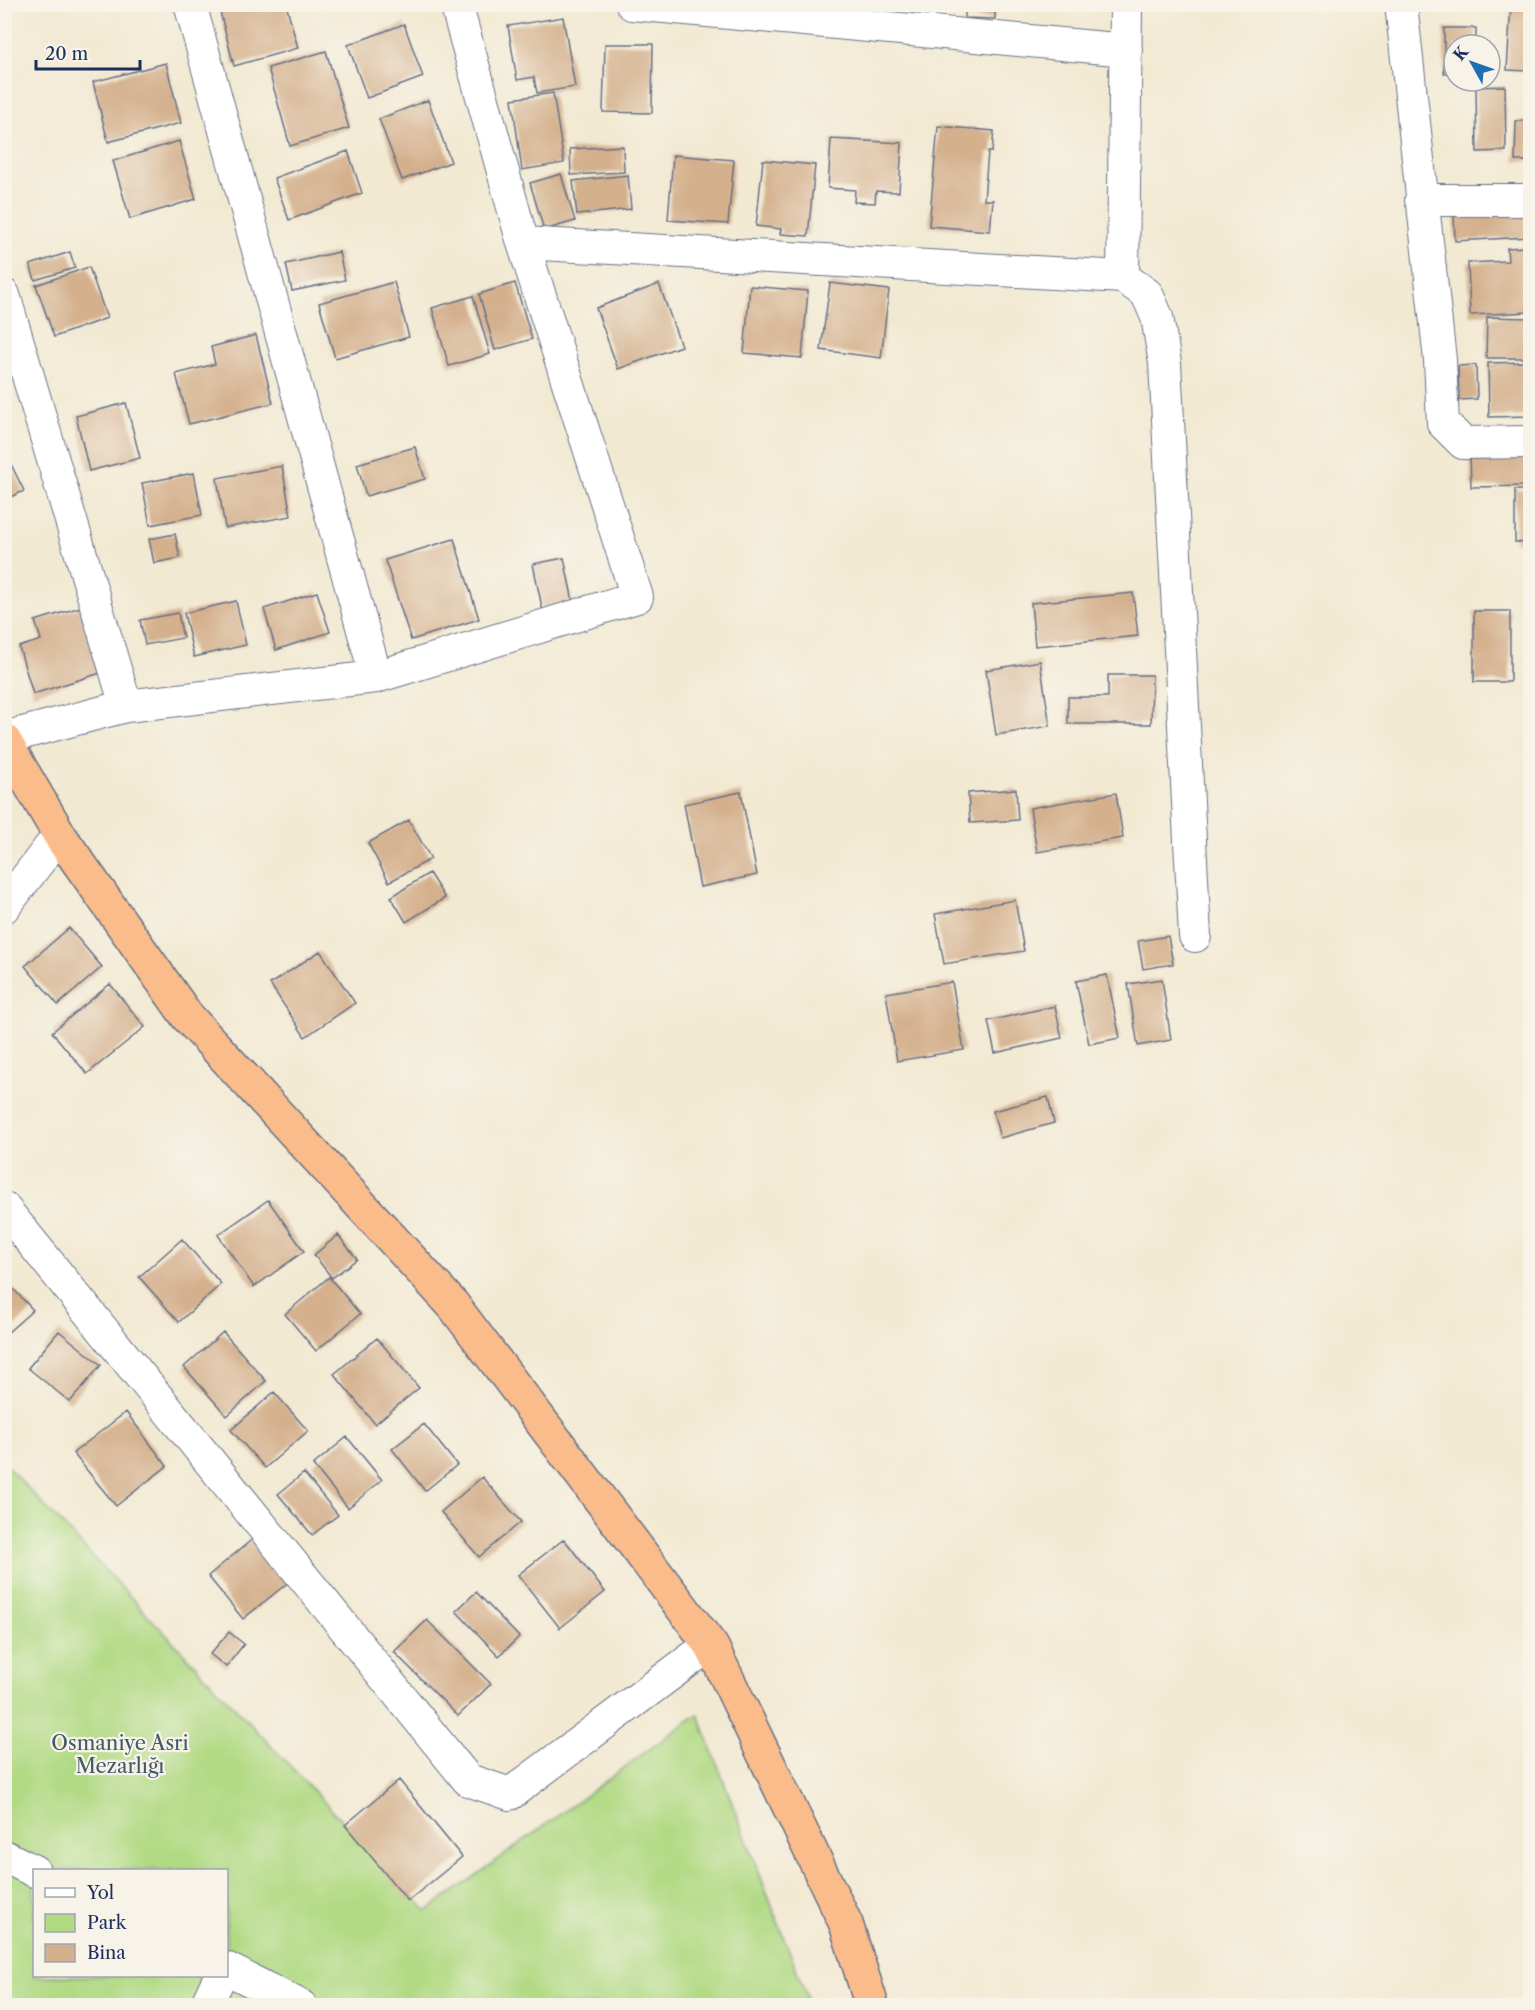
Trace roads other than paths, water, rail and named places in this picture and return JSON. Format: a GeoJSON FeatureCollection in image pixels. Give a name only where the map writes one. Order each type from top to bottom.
{"type":"FeatureCollection","features":[{"type":"Feature","properties":{"kind":"highway"},"geometry":{"type":"LineString","coordinates":[[4,739],[62,839],[188,1016],[453,1305],[712,1647],[846,1924],[872,2006]]}},
{"type":"Feature","properties":{"kind":"highway"},"geometry":{"type":"LineString","coordinates":[[4,757],[58,851],[182,1023],[445,1313],[699,1653],[752,1747],[841,1953],[858,2006]]}},
{"type":"Feature","properties":{"kind":"street"},"geometry":{"type":"LineString","coordinates":[[190,4],[376,677]]}},
{"type":"Feature","properties":{"kind":"street"},"geometry":{"type":"LineString","coordinates":[[4,739],[126,706],[376,677],[637,597],[523,243],[456,4]]}},
{"type":"Feature","properties":{"kind":"street"},"geometry":{"type":"LineString","coordinates":[[633,4],[1126,50]]}},
{"type":"Feature","properties":{"kind":"street"},"geometry":{"type":"LineString","coordinates":[[1123,277],[1126,4]]}},
{"type":"Feature","properties":{"kind":"street"},"geometry":{"type":"LineString","coordinates":[[1401,4],[1440,360],[1443,423],[1463,443],[1530,442]]}},
{"type":"Feature","properties":{"kind":"street"},"geometry":{"type":"LineString","coordinates":[[1421,200],[1530,200]]}},
{"type":"Feature","properties":{"kind":"street"},"geometry":{"type":"LineString","coordinates":[[523,243],[1123,277],[1147,294],[1157,317],[1165,363],[1196,936]]}},
{"type":"Feature","properties":{"kind":"street"},"geometry":{"type":"LineString","coordinates":[[4,295],[126,706]]}},
{"type":"Feature","properties":{"kind":"street"},"geometry":{"type":"LineString","coordinates":[[4,907],[58,851]]}},
{"type":"Feature","properties":{"kind":"street"},"geometry":{"type":"LineString","coordinates":[[4,1208],[468,1780],[510,1794],[699,1653]]}},
{"type":"Feature","properties":{"kind":"street"},"geometry":{"type":"LineString","coordinates":[[4,1856],[33,1870]]}},
{"type":"Feature","properties":{"kind":"street"},"geometry":{"type":"LineString","coordinates":[[228,1969],[301,2006]]}},
{"type":"Feature","properties":{"kind":"street"},"geometry":{"type":"LineString","coordinates":[[206,2006],[220,1977]]}},
{"type":"Feature","properties":{"kind":"park label","name":"Osmaniye Asri Mezarlığı"},"geometry":{"type":"Point","coordinates":[120,1754]}}]}
